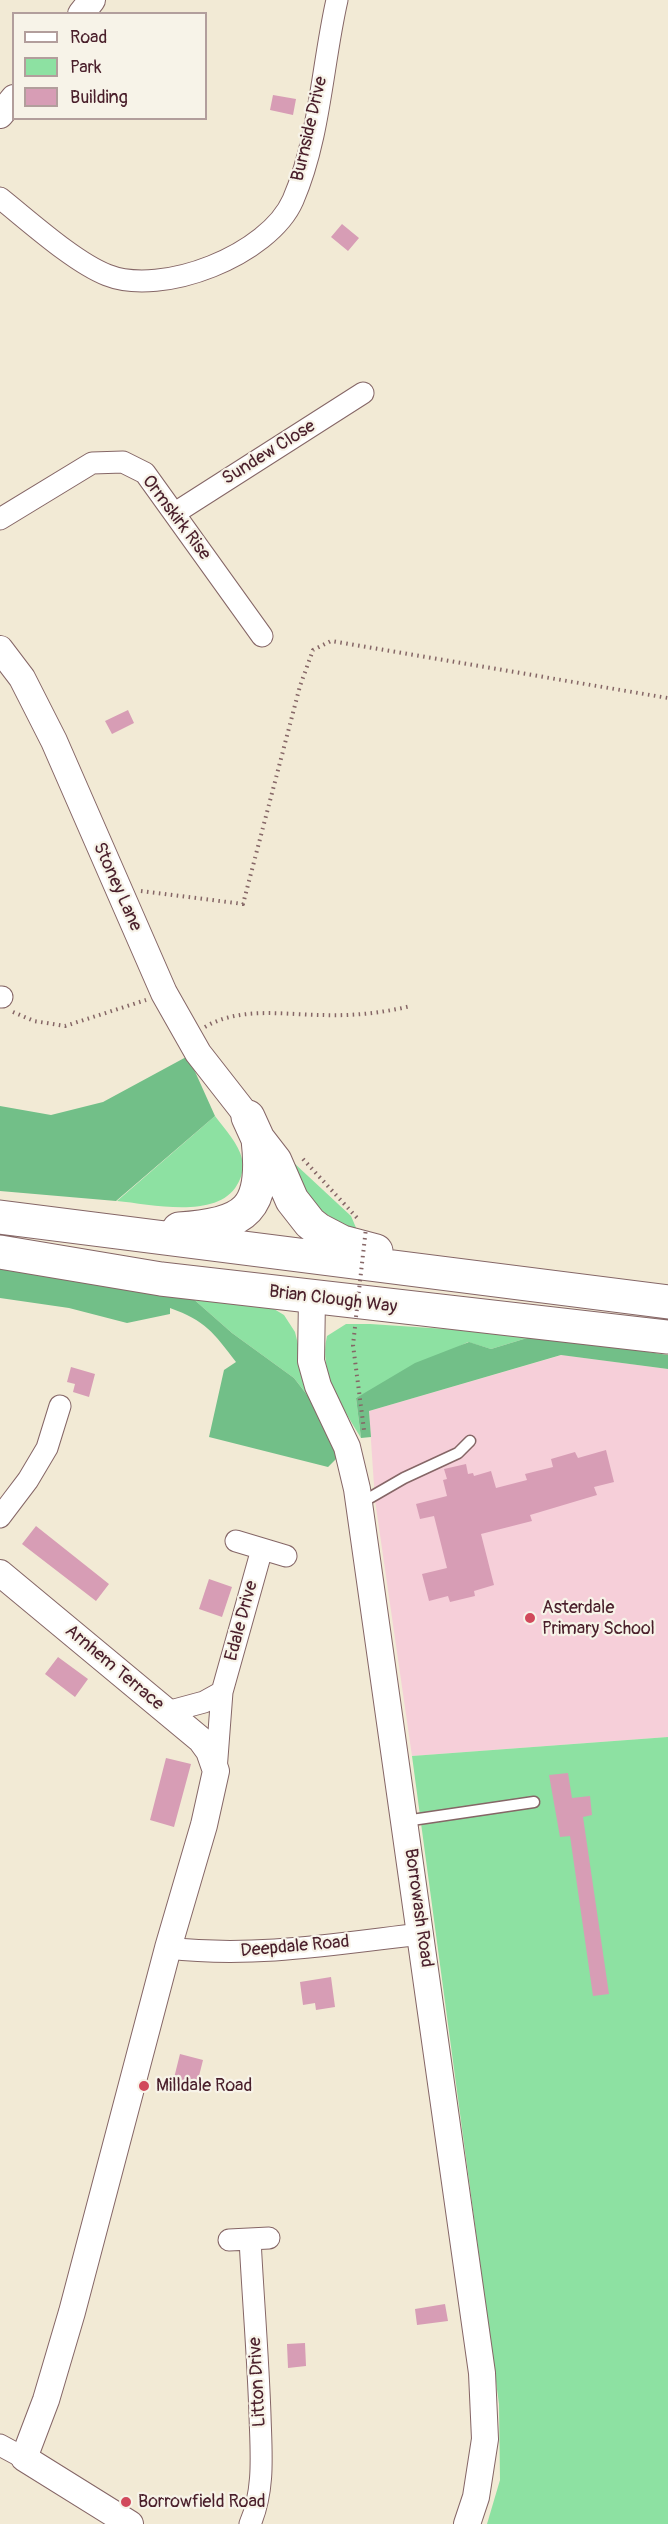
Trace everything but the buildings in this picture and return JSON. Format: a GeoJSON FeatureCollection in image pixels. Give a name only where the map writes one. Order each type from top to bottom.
{"type":"FeatureCollection","features":[{"type":"Feature","properties":{"kind":"highway"},"geometry":{"type":"LineString","coordinates":[[112,1233],[201,1228],[226,1222],[239,1215],[253,1202],[258,1187],[261,1166],[253,1128]]}},
{"type":"Feature","properties":{"kind":"highway"},"geometry":{"type":"LineString","coordinates":[[253,1128],[275,1161],[300,1213],[310,1223],[330,1236],[402,1258],[557,1287]]}},
{"type":"Feature","properties":{"kind":"highway"},"geometry":{"type":"LineString","coordinates":[[0,1217],[668,1302]]}},
{"type":"Feature","properties":{"kind":"highway","name":"Brian Clough Way"},"geometry":{"type":"LineString","coordinates":[[0,1252],[161,1280],[668,1337]]}},
{"type":"Feature","properties":{"kind":"street"},"geometry":{"type":"LineString","coordinates":[[83,12],[92,0]]}},
{"type":"Feature","properties":{"kind":"street","name":"Burnside Drive"},"geometry":{"type":"LineString","coordinates":[[0,198],[83,262],[109,276],[134,280],[164,279],[210,267],[239,254],[280,220],[292,203],[301,178],[316,115],[337,0]]}},
{"type":"Feature","properties":{"kind":"street","name":"Sundew Close"},"geometry":{"type":"LineString","coordinates":[[175,513],[363,393]]}},
{"type":"Feature","properties":{"kind":"street","name":"Ormskirk Rise"},"geometry":{"type":"LineString","coordinates":[[0,519],[92,463],[123,462],[145,473],[262,636]]}},
{"type":"Feature","properties":{"kind":"street","name":"Stoney Lane"},"geometry":{"type":"LineString","coordinates":[[0,649],[22,678],[54,741],[164,993],[198,1053],[253,1128]]}},
{"type":"Feature","properties":{"kind":"street","name":"Borrowash Road"},"geometry":{"type":"LineString","coordinates":[[312,1298],[311,1361],[318,1386],[347,1448],[359,1504],[482,2373],[485,2439],[476,2497],[467,2524]]}},
{"type":"Feature","properties":{"kind":"street"},"geometry":{"type":"LineString","coordinates":[[0,1517],[28,1480],[47,1448],[60,1406]]}},
{"type":"Feature","properties":{"kind":"street"},"geometry":{"type":"LineString","coordinates":[[236,1541],[286,1556]]}},
{"type":"Feature","properties":{"kind":"street","name":"Edale Drive"},"geometry":{"type":"LineString","coordinates":[[216,1771],[222,1692],[262,1549]]}},
{"type":"Feature","properties":{"kind":"street","name":"Arnhem Terrace"},"geometry":{"type":"LineString","coordinates":[[0,1573],[201,1740],[209,1751],[216,1771]]}},
{"type":"Feature","properties":{"kind":"street"},"geometry":{"type":"LineString","coordinates":[[167,1712],[204,1702],[222,1692]]}},
{"type":"Feature","properties":{"kind":"street"},"geometry":{"type":"LineString","coordinates":[[24,2458],[46,2400],[72,2312],[168,1948],[204,1825],[216,1771]]}},
{"type":"Feature","properties":{"kind":"street","name":"Deepdale Road"},"geometry":{"type":"LineString","coordinates":[[168,1948],[211,1953],[258,1953],[421,1934]]}},
{"type":"Feature","properties":{"kind":"street","name":"Litton Drive"},"geometry":{"type":"LineString","coordinates":[[249,2239],[259,2394],[261,2478],[259,2500],[250,2524]]}},
{"type":"Feature","properties":{"kind":"street"},"geometry":{"type":"LineString","coordinates":[[0,2445],[130,2524]]}},
{"type":"Feature","properties":{"kind":"lane"},"geometry":{"type":"LineString","coordinates":[[359,1504],[404,1478],[458,1454],[470,1441]]}},
{"type":"Feature","properties":{"kind":"lane"},"geometry":{"type":"LineString","coordinates":[[405,1821],[534,1802]]}},
{"type":"Feature","properties":{"kind":"path"},"geometry":{"type":"LineString","coordinates":[[117,887],[243,904],[300,686],[313,650],[331,641],[668,698]]}},
{"type":"Feature","properties":{"kind":"path"},"geometry":{"type":"LineString","coordinates":[[1,997],[13,1012],[34,1021],[65,1026],[110,1013],[164,993]]}},
{"type":"Feature","properties":{"kind":"path"},"geometry":{"type":"LineString","coordinates":[[189,1037],[209,1025],[235,1017],[272,1013],[362,1014],[411,1006]]}},
{"type":"Feature","properties":{"kind":"path"},"geometry":{"type":"LineString","coordinates":[[303,1159],[366,1228],[353,1345],[365,1439]]}},
{"type":"Feature","properties":{"kind":"shaded area","name":"Asterdale Primary School"},"geometry":{"type":"Polygon","coordinates":[[[562,1355],[668,1369],[668,1737],[412,1756],[375,1500],[369,1411],[562,1355]]]}},
{"type":"Feature","properties":{"kind":"green space"},"geometry":{"type":"Polygon","coordinates":[[[188,1056],[215,1116],[116,1201],[0,1191],[0,1106],[51,1115],[103,1102],[188,1056]]]}},
{"type":"Feature","properties":{"kind":"green space"},"geometry":{"type":"Polygon","coordinates":[[[215,1116],[235,1142],[243,1162],[240,1179],[227,1196],[214,1203],[182,1207],[117,1201],[215,1116]]]}},
{"type":"Feature","properties":{"kind":"green space"},"geometry":{"type":"Polygon","coordinates":[[[294,1163],[351,1216],[357,1230],[333,1218],[316,1205],[304,1188],[294,1163]]]}},
{"type":"Feature","properties":{"kind":"green space"},"geometry":{"type":"Polygon","coordinates":[[[0,1266],[190,1296],[232,1333],[294,1378],[328,1422],[342,1453],[328,1467],[209,1437],[224,1370],[236,1362],[201,1323],[170,1308],[170,1314],[127,1323],[69,1308],[0,1298],[0,1266]]]}},
{"type":"Feature","properties":{"kind":"green space"},"geometry":{"type":"Polygon","coordinates":[[[190,1296],[269,1306],[284,1315],[295,1332],[312,1401],[294,1378],[232,1333],[190,1296]]]}},
{"type":"Feature","properties":{"kind":"green space"},"geometry":{"type":"Polygon","coordinates":[[[346,1324],[537,1335],[491,1349],[468,1342],[356,1398],[361,1438],[334,1390],[326,1363],[327,1336],[346,1324]]]}},
{"type":"Feature","properties":{"kind":"green space"},"geometry":{"type":"Polygon","coordinates":[[[537,1335],[668,1355],[668,1369],[561,1355],[369,1411],[371,1437],[361,1438],[356,1398],[415,1363],[469,1342],[491,1349],[537,1335]]]}},
{"type":"Feature","properties":{"kind":"green space"},"geometry":{"type":"Polygon","coordinates":[[[668,1737],[668,2524],[487,2524],[500,2480],[499,2404],[412,1756],[668,1737]]]}},
{"type":"Feature","properties":{"kind":"place","name":"Asterdale Primary School"},"geometry":{"type":"Point","coordinates":[530,1618]}},
{"type":"Feature","properties":{"kind":"place","name":"Milldale Road"},"geometry":{"type":"Point","coordinates":[144,2086]}},
{"type":"Feature","properties":{"kind":"place","name":"Borrowfield Road"},"geometry":{"type":"Point","coordinates":[126,2502]}}]}
